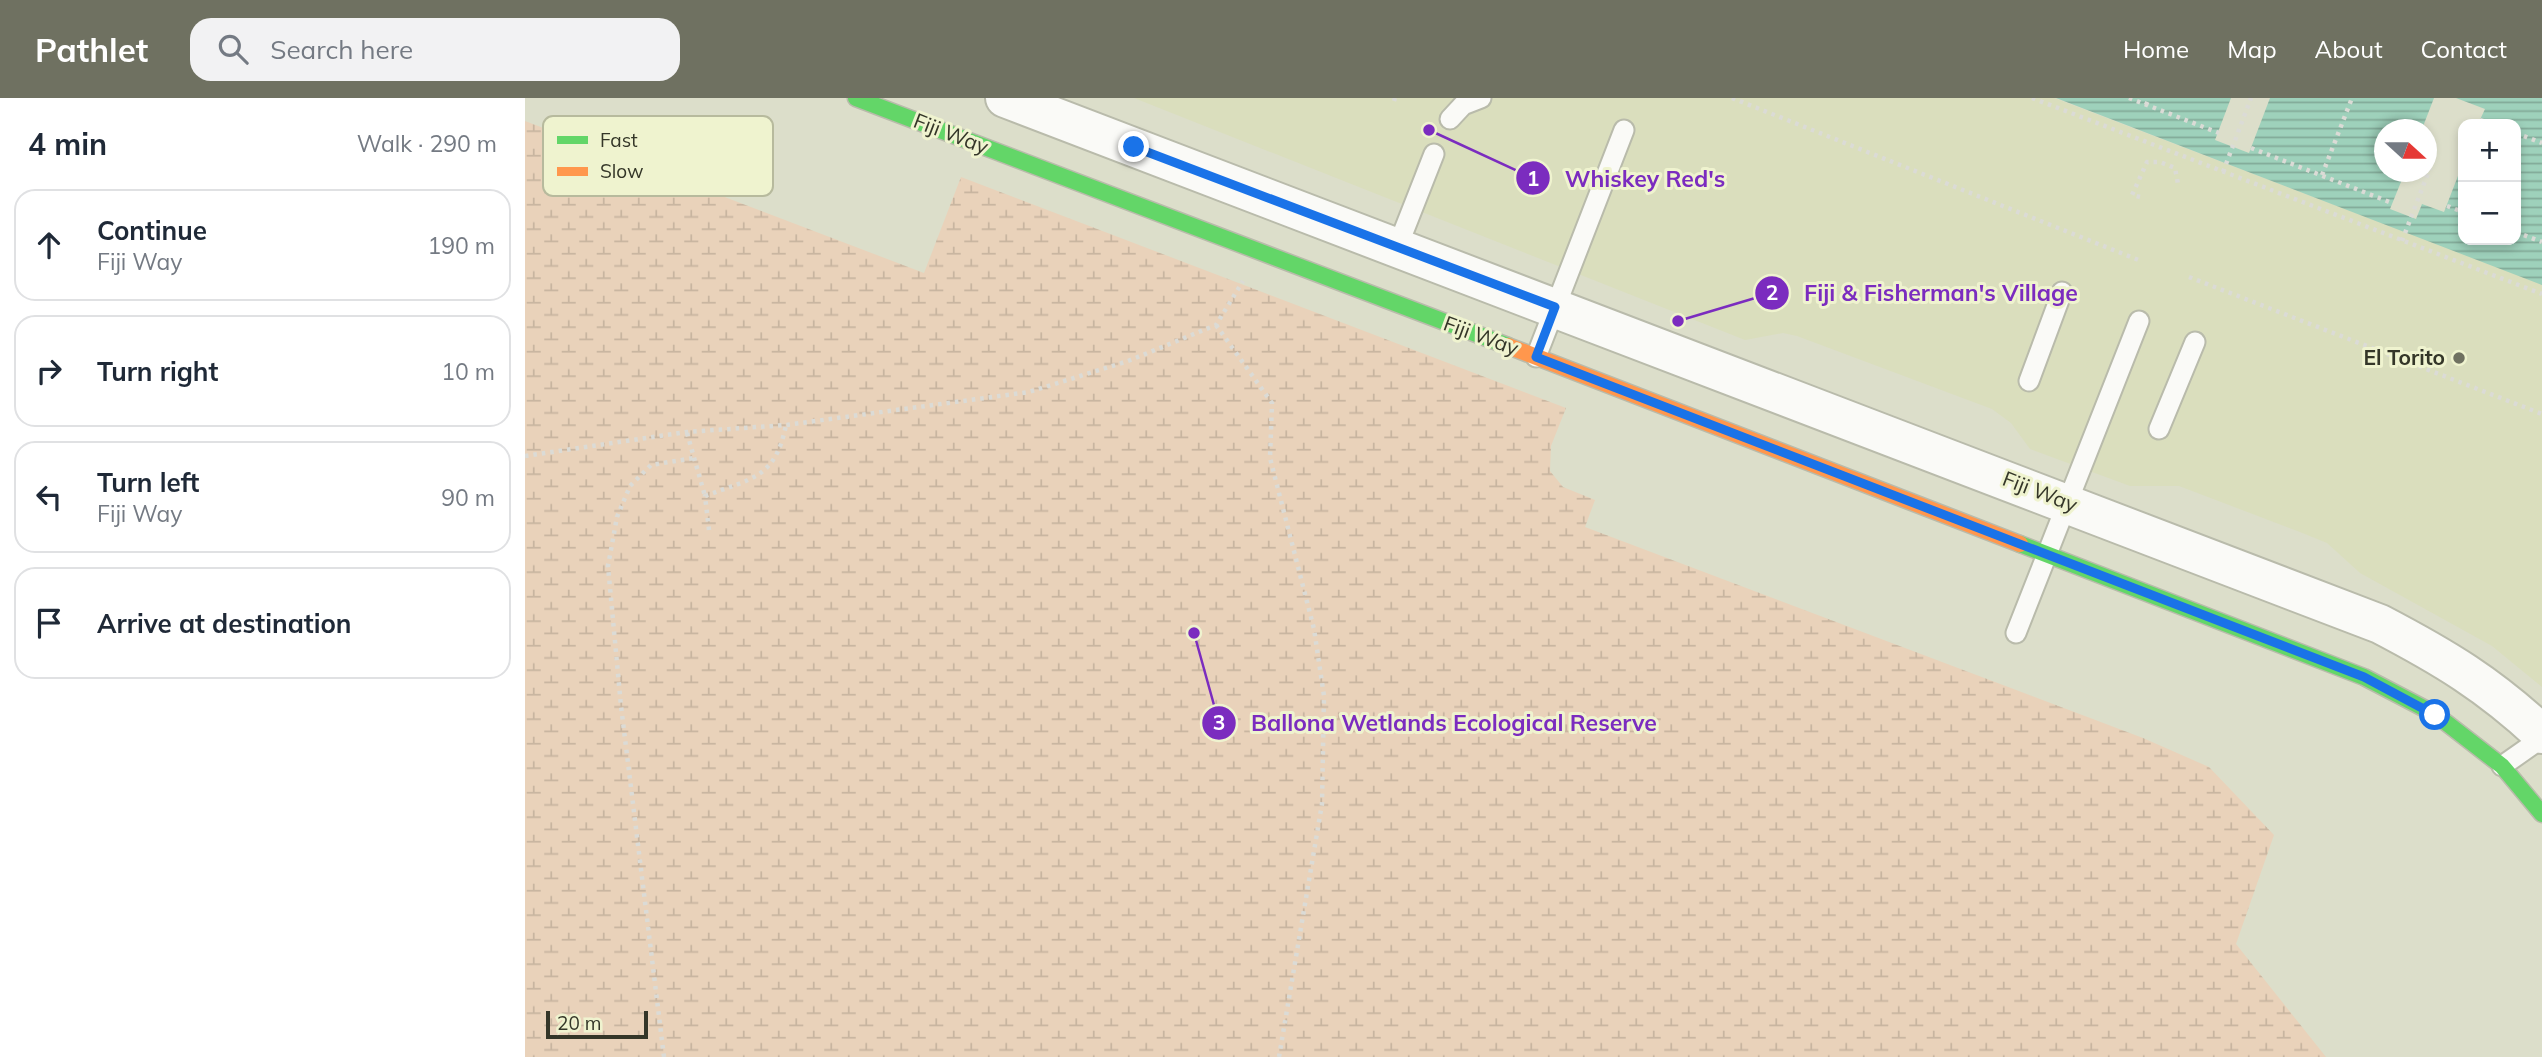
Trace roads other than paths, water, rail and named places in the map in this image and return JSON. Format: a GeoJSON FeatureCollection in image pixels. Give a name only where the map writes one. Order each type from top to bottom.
{"type":"FeatureCollection","features":[{"type":"Feature","properties":{"kind":"street","name":"Fiji Way"},"geometry":{"type":"LineString","coordinates":[[856,98],[2364,677],[2435,715],[2502,766],[2542,814]]}},
{"type":"Feature","properties":{"kind":"street","name":"Fiji Way"},"geometry":{"type":"LineString","coordinates":[[1005,98],[2380,624],[2450,660],[2503,698],[2542,736]]}},
{"type":"Feature","properties":{"kind":"street"},"geometry":{"type":"LineString","coordinates":[[1255,252],[1276,202]]}},
{"type":"Feature","properties":{"kind":"lane"},"geometry":{"type":"LineString","coordinates":[[1450,119],[1463,105],[1481,98]]}},
{"type":"Feature","properties":{"kind":"lane"},"geometry":{"type":"LineString","coordinates":[[1536,357],[1624,131]]}},
{"type":"Feature","properties":{"kind":"lane"},"geometry":{"type":"LineString","coordinates":[[1397,248],[1434,154]]}},
{"type":"Feature","properties":{"kind":"lane"},"geometry":{"type":"LineString","coordinates":[[2029,381],[2062,292]]}},
{"type":"Feature","properties":{"kind":"lane"},"geometry":{"type":"LineString","coordinates":[[2016,633],[2139,321]]}},
{"type":"Feature","properties":{"kind":"lane"},"geometry":{"type":"LineString","coordinates":[[2159,429],[2195,342]]}},
{"type":"Feature","properties":{"kind":"lane"},"geometry":{"type":"LineString","coordinates":[[2502,766],[2542,736]]}},
{"type":"Feature","properties":{"kind":"place","name":"Whiskey Red's"},"geometry":{"type":"Point","coordinates":[1429,130]}},
{"type":"Feature","properties":{"kind":"place","name":"Fiji & Fisherman's Village"},"geometry":{"type":"Point","coordinates":[1678,321]}},
{"type":"Feature","properties":{"kind":"place","name":"El Torito"},"geometry":{"type":"Point","coordinates":[2459,358]}},
{"type":"Feature","properties":{"kind":"place","name":"Ballona Wetlands Ecological Reserve"},"geometry":{"type":"Point","coordinates":[1194,633]}}]}
